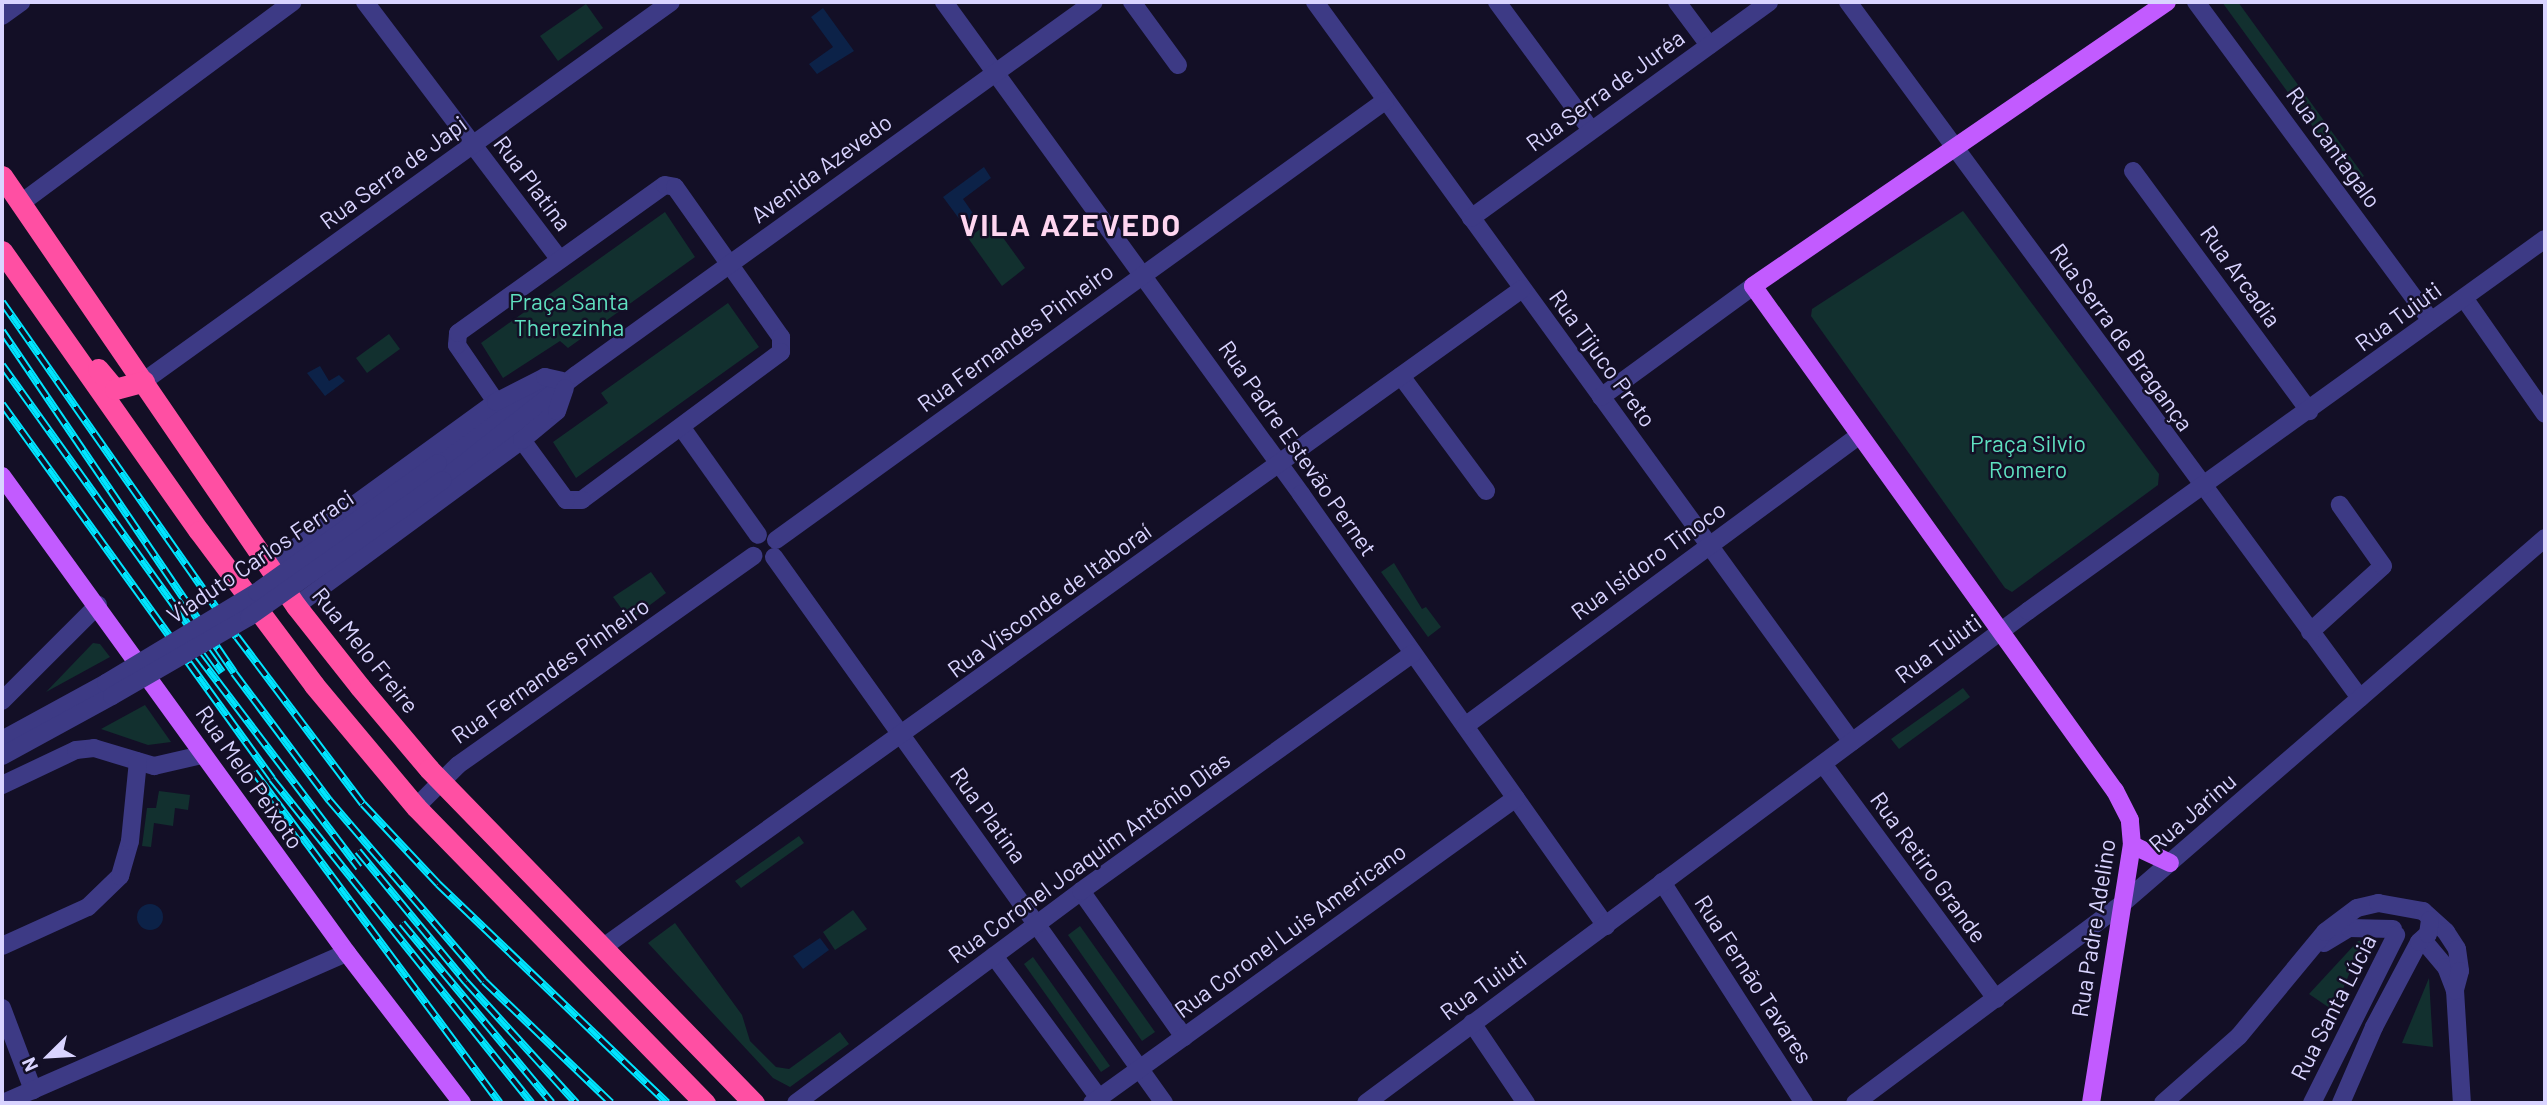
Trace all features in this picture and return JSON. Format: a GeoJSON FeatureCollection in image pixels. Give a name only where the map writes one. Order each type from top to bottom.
{"type":"FeatureCollection","features":[{"type":"Feature","properties":{"kind":"highway","name":"Rua Melo Freire"},"geometry":{"type":"LineString","coordinates":[[2,176],[296,606],[440,780],[754,1103]]}},
{"type":"Feature","properties":{"kind":"highway"},"geometry":{"type":"LineString","coordinates":[[2,233],[110,385],[123,388],[144,381]]}},
{"type":"Feature","properties":{"kind":"highway"},"geometry":{"type":"LineString","coordinates":[[2,251],[198,531],[314,685],[416,807],[705,1103]]}},
{"type":"Feature","properties":{"kind":"main road"},"geometry":{"type":"LineString","coordinates":[[2001,632],[1753,286],[2167,2]]}},
{"type":"Feature","properties":{"kind":"main road","name":"Rua Melo Peixoto"},"geometry":{"type":"LineString","coordinates":[[2,476],[98,605],[202,755],[347,953],[462,1103]]}},
{"type":"Feature","properties":{"kind":"main road","name":"Rua Padre Adelino"},"geometry":{"type":"LineString","coordinates":[[2001,632],[2124,805],[2132,845],[2091,1103]]}},
{"type":"Feature","properties":{"kind":"main road"},"geometry":{"type":"LineString","coordinates":[[2132,845],[2170,863]]}},
{"type":"Feature","properties":{"kind":"street"},"geometry":{"type":"LineString","coordinates":[[2,16],[21,2]]}},
{"type":"Feature","properties":{"kind":"street"},"geometry":{"type":"LineString","coordinates":[[21,203],[293,2]]}},
{"type":"Feature","properties":{"kind":"street","name":"Rua Platina"},"geometry":{"type":"LineString","coordinates":[[365,2],[560,260]]}},
{"type":"Feature","properties":{"kind":"street","name":"Rua Serra de Japi"},"geometry":{"type":"LineString","coordinates":[[144,381],[671,2]]}},
{"type":"Feature","properties":{"kind":"street","name":"Rua Padre Estevão Pernet"},"geometry":{"type":"LineString","coordinates":[[944,2],[1280,464],[1606,926]]}},
{"type":"Feature","properties":{"kind":"street","name":"Avenida Azevedo"},"geometry":{"type":"LineString","coordinates":[[441,471],[499,436],[568,381],[1094,2]]}},
{"type":"Feature","properties":{"kind":"street"},"geometry":{"type":"LineString","coordinates":[[1132,2],[1178,65]]}},
{"type":"Feature","properties":{"kind":"street","name":"Rua Tijuco Preto"},"geometry":{"type":"LineString","coordinates":[[1314,2],[1852,742]]}},
{"type":"Feature","properties":{"kind":"street"},"geometry":{"type":"LineString","coordinates":[[1497,2],[1591,130]]}},
{"type":"Feature","properties":{"kind":"street"},"geometry":{"type":"LineString","coordinates":[[1677,2],[1709,45]]}},
{"type":"Feature","properties":{"kind":"street","name":"Rua Serra de Juréa"},"geometry":{"type":"LineString","coordinates":[[1471,218],[1769,2]]}},
{"type":"Feature","properties":{"kind":"street","name":"Rua Serra de Bragança"},"geometry":{"type":"LineString","coordinates":[[1848,2],[2203,489],[2360,698]]}},
{"type":"Feature","properties":{"kind":"street","name":"Rua Cantagalo"},"geometry":{"type":"LineString","coordinates":[[2196,2],[2431,321]]}},
{"type":"Feature","properties":{"kind":"street","name":"Rua Fernandes Pinheiro"},"geometry":{"type":"LineString","coordinates":[[775,549],[1385,100]]}},
{"type":"Feature","properties":{"kind":"street","name":"Rua Arcadia"},"geometry":{"type":"LineString","coordinates":[[2133,171],[2309,411]]}},
{"type":"Feature","properties":{"kind":"street"},"geometry":{"type":"LineString","coordinates":[[499,436],[498,410],[457,345],[458,333],[670,185],[781,337],[783,348],[682,428],[573,502],[522,440]]}},
{"type":"Feature","properties":{"kind":"street","name":"Rua Tuiuti"},"geometry":{"type":"LineString","coordinates":[[1366,1103],[2001,632],[2203,489],[2545,239]]}},
{"type":"Feature","properties":{"kind":"street"},"geometry":{"type":"LineString","coordinates":[[1601,397],[1753,286]]}},
{"type":"Feature","properties":{"kind":"street","name":"Rua Visconde de Itaboraí"},"geometry":{"type":"LineString","coordinates":[[602,948],[902,737],[1522,289]]}},
{"type":"Feature","properties":{"kind":"street"},"geometry":{"type":"LineString","coordinates":[[2464,298],[2545,414]]}},
{"type":"Feature","properties":{"kind":"street"},"geometry":{"type":"LineString","coordinates":[[1401,376],[1486,491]]}},
{"type":"Feature","properties":{"kind":"street","name":"Avenida Azevedo"},"geometry":{"type":"LineString","coordinates":[[270,566],[545,377],[568,381]]}},
{"type":"Feature","properties":{"kind":"street","name":"Avenida Azevedo"},"geometry":{"type":"LineString","coordinates":[[296,606],[522,440],[557,411],[568,381]]}},
{"type":"Feature","properties":{"kind":"street","name":"Avenida Azevedo"},"geometry":{"type":"LineString","coordinates":[[441,471],[498,410]]}},
{"type":"Feature","properties":{"kind":"street"},"geometry":{"type":"LineString","coordinates":[[682,428],[758,535]]}},
{"type":"Feature","properties":{"kind":"street","name":"Rua Isidoro Tinoco"},"geometry":{"type":"LineString","coordinates":[[1465,726],[1859,435]]}},
{"type":"Feature","properties":{"kind":"street","name":"Viaduto Carlos Ferraci"},"geometry":{"type":"LineString","coordinates":[[109,690],[441,471]]}},
{"type":"Feature","properties":{"kind":"street"},"geometry":{"type":"LineString","coordinates":[[2310,632],[2383,566],[2340,505]]}},
{"type":"Feature","properties":{"kind":"street"},"geometry":{"type":"LineString","coordinates":[[766,534],[775,549],[766,561],[753,556],[750,547],[758,535],[766,534]]}},
{"type":"Feature","properties":{"kind":"street","name":"Rua Jarinu"},"geometry":{"type":"LineString","coordinates":[[1855,1103],[2122,904],[2545,538]]}},
{"type":"Feature","properties":{"kind":"street","name":"Rua Platina"},"geometry":{"type":"LineString","coordinates":[[775,549],[902,737],[1164,1103]]}},
{"type":"Feature","properties":{"kind":"street","name":"Rua Fernandes Pinheiro"},"geometry":{"type":"LineString","coordinates":[[416,807],[440,780],[753,556]]}},
{"type":"Feature","properties":{"kind":"street"},"geometry":{"type":"LineString","coordinates":[[2,701],[98,605]]}},
{"type":"Feature","properties":{"kind":"street","name":"Rua Coronel Joaquim Antônio Dias"},"geometry":{"type":"LineString","coordinates":[[796,1103],[1037,923],[1413,653]]}},
{"type":"Feature","properties":{"kind":"street"},"geometry":{"type":"LineString","coordinates":[[2,740],[109,690]]}},
{"type":"Feature","properties":{"kind":"street"},"geometry":{"type":"LineString","coordinates":[[2,756],[109,690]]}},
{"type":"Feature","properties":{"kind":"street"},"geometry":{"type":"LineString","coordinates":[[2,785],[76,750],[94,748],[154,765],[202,755]]}},
{"type":"Feature","properties":{"kind":"street"},"geometry":{"type":"LineString","coordinates":[[2,946],[88,907],[120,876],[130,841],[138,761]]}},
{"type":"Feature","properties":{"kind":"street","name":"Rua Retiro Grande"},"geometry":{"type":"LineString","coordinates":[[1823,764],[1996,999]]}},
{"type":"Feature","properties":{"kind":"street","name":"Rua Coronel Luis Americano"},"geometry":{"type":"LineString","coordinates":[[1096,1101],[1516,798]]}},
{"type":"Feature","properties":{"kind":"street","name":"Rua Fernão Tavares"},"geometry":{"type":"LineString","coordinates":[[1662,882],[1804,1103]]}},
{"type":"Feature","properties":{"kind":"street"},"geometry":{"type":"LineString","coordinates":[[1081,891],[1184,1037]]}},
{"type":"Feature","properties":{"kind":"street"},"geometry":{"type":"LineString","coordinates":[[2163,1103],[2239,1036],[2332,926],[2357,908],[2378,903],[2411,907],[2446,932],[2457,949],[2460,971],[2455,990]]}},
{"type":"Feature","properties":{"kind":"street","name":"Rua Santa Lúcia"},"geometry":{"type":"LineString","coordinates":[[2315,1102],[2395,932],[2398,915],[2411,907]]}},
{"type":"Feature","properties":{"kind":"street","name":"Rua Santa Lúcia"},"geometry":{"type":"LineString","coordinates":[[2341,1103],[2374,1027],[2430,920]]}},
{"type":"Feature","properties":{"kind":"street"},"geometry":{"type":"LineString","coordinates":[[2310,952],[2349,928],[2395,932]]}},
{"type":"Feature","properties":{"kind":"street","name":"Rua Santa Lúcia"},"geometry":{"type":"LineString","coordinates":[[2395,932],[2404,943],[2421,941]]}},
{"type":"Feature","properties":{"kind":"street"},"geometry":{"type":"LineString","coordinates":[[2421,941],[2446,967],[2455,990],[2462,1103]]}},
{"type":"Feature","properties":{"kind":"street"},"geometry":{"type":"LineString","coordinates":[[3,1103],[347,953]]}},
{"type":"Feature","properties":{"kind":"street"},"geometry":{"type":"LineString","coordinates":[[993,956],[1096,1101]]}},
{"type":"Feature","properties":{"kind":"street"},"geometry":{"type":"LineString","coordinates":[[2,1008],[33,1090]]}},
{"type":"Feature","properties":{"kind":"street"},"geometry":{"type":"LineString","coordinates":[[1472,1023],[1526,1103]]}},
{"type":"Feature","properties":{"kind":"green space"},"geometry":{"type":"Polygon","coordinates":[[[2222,2],[2238,2],[2364,176],[2354,183],[2222,2]]]}},
{"type":"Feature","properties":{"kind":"green space"},"geometry":{"type":"Polygon","coordinates":[[[586,4],[603,28],[558,61],[540,36],[586,4]]]}},
{"type":"Feature","properties":{"kind":"green space","name":"Praça Silvio Romero"},"geometry":{"type":"Polygon","coordinates":[[[1963,211],[2159,474],[2158,485],[2012,592],[2005,588],[1811,316],[1812,309],[1963,211]]]}},
{"type":"Feature","properties":{"kind":"green space","name":"Praça Santa Therezinha"},"geometry":{"type":"Polygon","coordinates":[[[665,212],[695,257],[568,348],[560,341],[503,378],[481,343],[665,212]]]}},
{"type":"Feature","properties":{"kind":"green space"},"geometry":{"type":"Polygon","coordinates":[[[991,221],[1025,268],[1002,286],[968,238],[991,221]]]}},
{"type":"Feature","properties":{"kind":"green space","name":"Praça Santa Therezinha"},"geometry":{"type":"Polygon","coordinates":[[[728,303],[759,347],[576,478],[553,442],[608,403],[601,393],[728,303]]]}},
{"type":"Feature","properties":{"kind":"green space"},"geometry":{"type":"Polygon","coordinates":[[[389,334],[400,349],[367,373],[356,358],[389,334]]]}},
{"type":"Feature","properties":{"kind":"green space"},"geometry":{"type":"Polygon","coordinates":[[[1394,563],[1422,609],[1426,607],[1441,627],[1428,637],[1381,572],[1394,563]]]}},
{"type":"Feature","properties":{"kind":"green space"},"geometry":{"type":"Polygon","coordinates":[[[651,572],[666,593],[630,620],[613,597],[651,572]]]}},
{"type":"Feature","properties":{"kind":"green space"},"geometry":{"type":"Polygon","coordinates":[[[93,643],[100,644],[110,657],[46,692],[93,643]]]}},
{"type":"Feature","properties":{"kind":"green space"},"geometry":{"type":"Polygon","coordinates":[[[1963,688],[1970,697],[1899,749],[1891,739],[1963,688]]]}},
{"type":"Feature","properties":{"kind":"green space"},"geometry":{"type":"Polygon","coordinates":[[[145,705],[171,742],[148,745],[101,729],[145,705]]]}},
{"type":"Feature","properties":{"kind":"green space"},"geometry":{"type":"Polygon","coordinates":[[[159,791],[190,795],[188,810],[175,808],[173,826],[154,823],[151,847],[142,846],[147,808],[156,808],[159,791]]]}},
{"type":"Feature","properties":{"kind":"green space"},"geometry":{"type":"Polygon","coordinates":[[[799,836],[804,843],[741,888],[735,881],[799,836]]]}},
{"type":"Feature","properties":{"kind":"green space"},"geometry":{"type":"Polygon","coordinates":[[[853,910],[867,929],[835,950],[823,932],[853,910]]]}},
{"type":"Feature","properties":{"kind":"green space"},"geometry":{"type":"Polygon","coordinates":[[[675,923],[742,1015],[750,1041],[776,1067],[789,1069],[840,1032],[849,1044],[790,1087],[773,1078],[648,943],[675,923]]]}},
{"type":"Feature","properties":{"kind":"green space"},"geometry":{"type":"Polygon","coordinates":[[[1080,926],[1155,1032],[1142,1041],[1068,935],[1080,926]]]}},
{"type":"Feature","properties":{"kind":"green space"},"geometry":{"type":"Polygon","coordinates":[[[2363,940],[2334,1011],[2309,994],[2358,941],[2363,940]]]}},
{"type":"Feature","properties":{"kind":"green space"},"geometry":{"type":"Polygon","coordinates":[[[1033,957],[1110,1066],[1101,1072],[1024,964],[1033,957]]]}},
{"type":"Feature","properties":{"kind":"green space"},"geometry":{"type":"Polygon","coordinates":[[[2429,978],[2433,1047],[2402,1043],[2429,978]]]}},
{"type":"Feature","properties":{"kind":"water"},"geometry":{"type":"Polygon","coordinates":[[[823,8],[854,51],[817,74],[809,64],[833,47],[811,17],[823,8]]]}},
{"type":"Feature","properties":{"kind":"water"},"geometry":{"type":"Polygon","coordinates":[[[984,167],[991,178],[963,199],[977,219],[966,228],[943,197],[984,167]]]}},
{"type":"Feature","properties":{"kind":"water"},"geometry":{"type":"Polygon","coordinates":[[[320,366],[329,381],[339,375],[345,381],[325,396],[307,373],[320,366]]]}},
{"type":"Feature","properties":{"kind":"water"},"geometry":{"type":"Polygon","coordinates":[[[150,904],[159,908],[163,917],[159,926],[150,930],[141,926],[137,917],[141,908],[150,904]]]}},
{"type":"Feature","properties":{"kind":"water"},"geometry":{"type":"Polygon","coordinates":[[[820,938],[829,950],[803,969],[793,956],[820,938]]]}},
{"type":"Feature","properties":{"kind":"railway"},"geometry":{"type":"LineString","coordinates":[[2,302],[237,637],[363,804],[438,884],[667,1103]]}},
{"type":"Feature","properties":{"kind":"railway"},"geometry":{"type":"LineString","coordinates":[[2,331],[234,673],[329,800],[484,981],[611,1103]]}},
{"type":"Feature","properties":{"kind":"railway"},"geometry":{"type":"LineString","coordinates":[[2,365],[222,672]]}},
{"type":"Feature","properties":{"kind":"railway"},"geometry":{"type":"LineString","coordinates":[[2,404],[272,779],[532,1103]]}},
{"type":"Feature","properties":{"kind":"railway"},"geometry":{"type":"LineString","coordinates":[[198,656],[359,868]]}},
{"type":"Feature","properties":{"kind":"railway"},"geometry":{"type":"LineString","coordinates":[[254,772],[500,1103]]}},
{"type":"Feature","properties":{"kind":"railway"},"geometry":{"type":"LineString","coordinates":[[358,851],[466,982],[576,1103]]}},
{"type":"Feature","properties":{"kind":"railway"},"geometry":{"type":"LineString","coordinates":[[402,923],[552,1103]]}},
{"type":"Feature","properties":{"kind":"district","name":"VILA AZEVEDO"},"geometry":{"type":"Point","coordinates":[1071,224]}}]}
